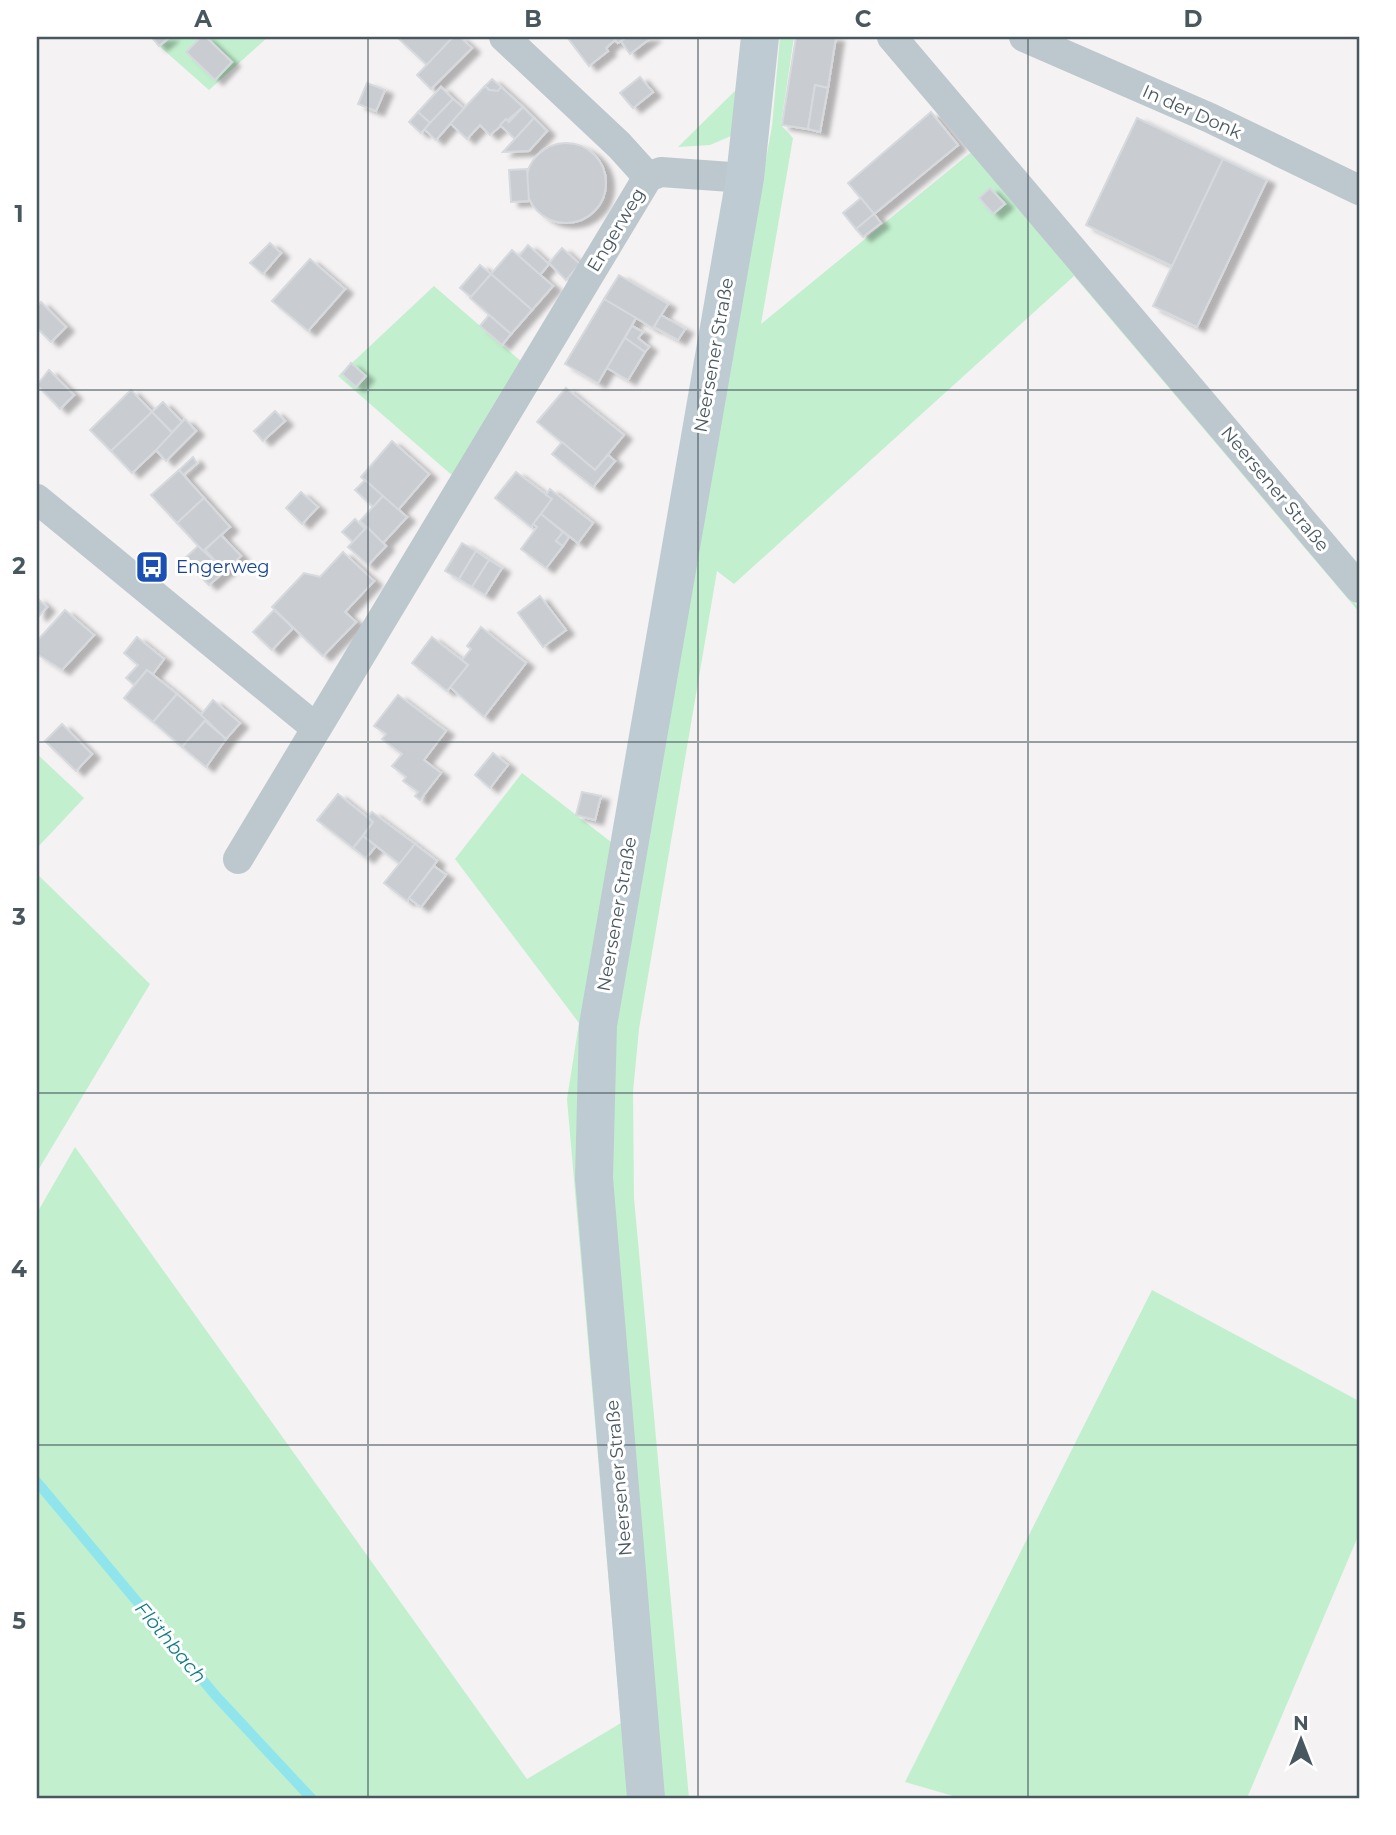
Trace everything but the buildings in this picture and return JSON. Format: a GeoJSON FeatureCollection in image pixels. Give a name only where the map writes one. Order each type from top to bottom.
{"type":"FeatureCollection","features":[{"type":"Feature","properties":{"kind":"street","name":"Engerweg"},"geometry":{"type":"LineString","coordinates":[[504,37],[619,145],[648,177]]}},
{"type":"Feature","properties":{"kind":"street","name":"Neersener Straße"},"geometry":{"type":"LineString","coordinates":[[646,1798],[594,1178],[598,1025],[745,178],[760,37]]}},
{"type":"Feature","properties":{"kind":"street","name":"Neersener Straße"},"geometry":{"type":"LineString","coordinates":[[892,37],[1359,588]]}},
{"type":"Feature","properties":{"kind":"street","name":"In der Donk"},"geometry":{"type":"LineString","coordinates":[[1024,37],[1210,118],[1359,190]]}},
{"type":"Feature","properties":{"kind":"street","name":"Engerweg"},"geometry":{"type":"LineString","coordinates":[[238,859],[648,177],[661,172],[745,178]]}},
{"type":"Feature","properties":{"kind":"street"},"geometry":{"type":"LineString","coordinates":[[37,499],[316,728]]}},
{"type":"Feature","properties":{"kind":"green space"},"geometry":{"type":"Polygon","coordinates":[[[149,37],[268,37],[209,90],[149,37]]]}},
{"type":"Feature","properties":{"kind":"green space"},"geometry":{"type":"Polygon","coordinates":[[[780,37],[794,37],[781,125],[793,138],[761,324],[975,149],[1093,284],[1359,608],[1359,612],[1074,276],[734,584],[717,571],[639,1029],[633,1092],[634,1198],[689,1798],[661,1798],[605,1093],[677,653],[772,126],[780,37]]]}},
{"type":"Feature","properties":{"kind":"green space"},"geometry":{"type":"Polygon","coordinates":[[[739,87],[731,136],[710,145],[678,147],[739,87]]]}},
{"type":"Feature","properties":{"kind":"green space"},"geometry":{"type":"Polygon","coordinates":[[[434,286],[523,363],[454,477],[338,376],[434,286]]]}},
{"type":"Feature","properties":{"kind":"green space"},"geometry":{"type":"Polygon","coordinates":[[[37,754],[84,798],[37,848],[37,754]]]}},
{"type":"Feature","properties":{"kind":"green space"},"geometry":{"type":"Polygon","coordinates":[[[522,773],[611,842],[585,1028],[635,1798],[37,1798],[37,1213],[75,1147],[527,1779],[621,1723],[567,1099],[579,1023],[455,859],[522,773]]]}},
{"type":"Feature","properties":{"kind":"green space"},"geometry":{"type":"Polygon","coordinates":[[[37,874],[150,984],[37,1172],[37,874]]]}},
{"type":"Feature","properties":{"kind":"green space"},"geometry":{"type":"Polygon","coordinates":[[[1152,1290],[1359,1401],[1359,1534],[1247,1798],[960,1798],[905,1782],[1152,1290]]]}},
{"type":"Feature","properties":{"kind":"waterway","name":"Flöthbach"},"geometry":{"type":"LineString","coordinates":[[37,1482],[216,1696],[311,1798]]}},
{"type":"Feature","properties":{"kind":"place","name":"Engerweg"},"geometry":{"type":"Point","coordinates":[152,567]}}]}
